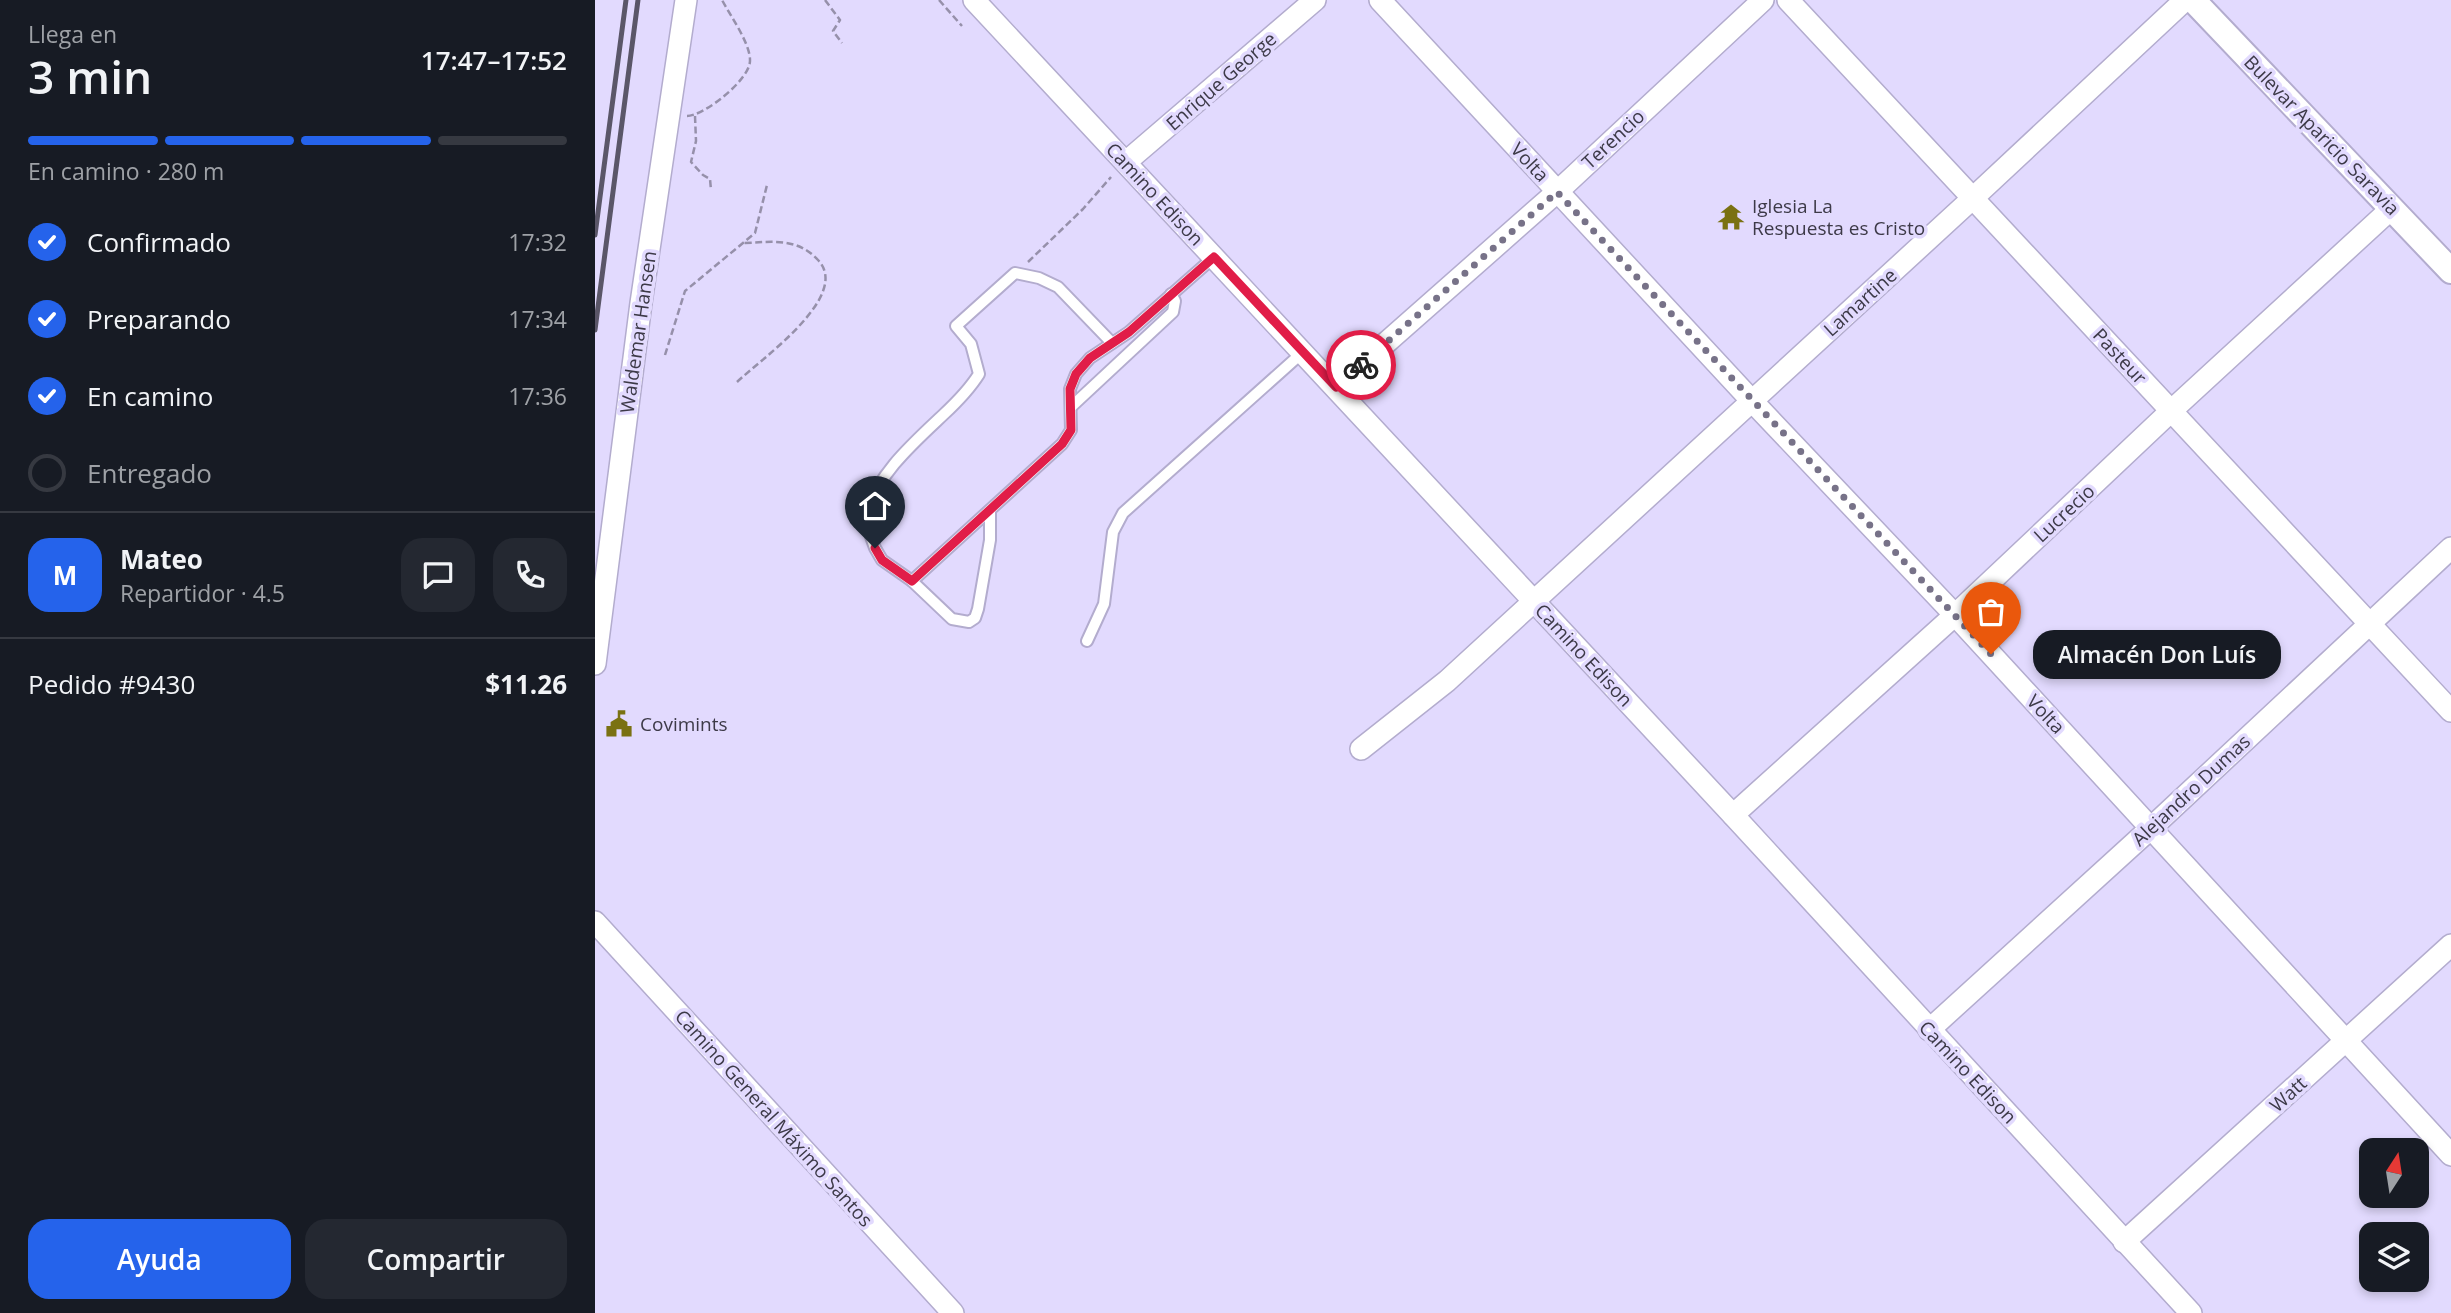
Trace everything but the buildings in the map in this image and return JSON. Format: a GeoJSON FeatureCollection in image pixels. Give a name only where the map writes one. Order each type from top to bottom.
{"type":"FeatureCollection","features":[{"type":"Feature","properties":{"kind":"street","name":"Waldemar Hansen"},"geometry":{"type":"LineString","coordinates":[[595,664],[640,317],[686,0]]}},
{"type":"Feature","properties":{"kind":"street","name":"Camino Edison"},"geometry":{"type":"LineString","coordinates":[[974,0],[1336,387],[2191,1313]]}},
{"type":"Feature","properties":{"kind":"street","name":"Enrique George"},"geometry":{"type":"LineString","coordinates":[[1126,162],[1315,0]]}},
{"type":"Feature","properties":{"kind":"street","name":"Volta"},"geometry":{"type":"LineString","coordinates":[[1380,0],[1752,401],[1955,615],[2451,1155]]}},
{"type":"Feature","properties":{"kind":"street","name":"Terencio"},"geometry":{"type":"LineString","coordinates":[[1336,387],[1557,192],[1763,0]]}},
{"type":"Feature","properties":{"kind":"street","name":"Pasteur"},"geometry":{"type":"LineString","coordinates":[[1789,0],[2451,711]]}},
{"type":"Feature","properties":{"kind":"street","name":"Lamartine"},"geometry":{"type":"LineString","coordinates":[[1361,750],[1447,681],[1534,602],[2185,0]]}},
{"type":"Feature","properties":{"kind":"street","name":"Bulevar Aparicio Saravia"},"geometry":{"type":"LineString","coordinates":[[2193,0],[2451,271]]}},
{"type":"Feature","properties":{"kind":"street","name":"Lucrecio"},"geometry":{"type":"LineString","coordinates":[[1733,816],[1955,615],[2392,208]]}},
{"type":"Feature","properties":{"kind":"street","name":"Alejandro Dumas"},"geometry":{"type":"LineString","coordinates":[[1929,1030],[2151,828],[2451,548]]}},
{"type":"Feature","properties":{"kind":"street","name":"Camino General Máximo Santos"},"geometry":{"type":"LineString","coordinates":[[595,922],[953,1313]]}},
{"type":"Feature","properties":{"kind":"street","name":"Watt"},"geometry":{"type":"LineString","coordinates":[[2124,1242],[2451,945]]}},
{"type":"Feature","properties":{"kind":"lane"},"geometry":{"type":"LineString","coordinates":[[912,581],[1062,444],[1071,430],[1070,389],[1076,374],[1090,358],[1129,332],[1214,257]]}},
{"type":"Feature","properties":{"kind":"lane"},"geometry":{"type":"LineString","coordinates":[[990,510],[990,540],[975,618],[969,622],[952,619],[912,581],[882,560],[864,517],[877,485],[896,460],[970,389],[979,374],[977,358],[971,344],[956,326],[1015,273],[1039,278],[1058,287],[1112,343]]}},
{"type":"Feature","properties":{"kind":"lane"},"geometry":{"type":"LineString","coordinates":[[1071,407],[1173,312],[1174,301],[1171,294]]}},
{"type":"Feature","properties":{"kind":"lane"},"geometry":{"type":"LineString","coordinates":[[1087,641],[1104,604],[1113,532],[1123,513],[1303,352]]}},
{"type":"Feature","properties":{"kind":"path"},"geometry":{"type":"LineString","coordinates":[[670,116],[695,116],[721,99],[749,67],[751,59],[747,47],[722,0]]}},
{"type":"Feature","properties":{"kind":"path"},"geometry":{"type":"LineString","coordinates":[[825,0],[840,20],[833,31],[842,43]]}},
{"type":"Feature","properties":{"kind":"path"},"geometry":{"type":"LineString","coordinates":[[939,0],[961,26]]}},
{"type":"Feature","properties":{"kind":"path"},"geometry":{"type":"LineString","coordinates":[[695,116],[697,141],[691,162],[702,175],[710,179],[711,190]]}},
{"type":"Feature","properties":{"kind":"path"},"geometry":{"type":"LineString","coordinates":[[1015,273],[1044,249],[1126,162]]}},
{"type":"Feature","properties":{"kind":"path"},"geometry":{"type":"LineString","coordinates":[[666,355],[685,291],[755,233],[767,185]]}},
{"type":"Feature","properties":{"kind":"path"},"geometry":{"type":"LineString","coordinates":[[737,382],[782,343],[812,311],[828,281],[825,267],[805,247],[790,242],[744,243]]}},
{"type":"Feature","properties":{"kind":"railway"},"geometry":{"type":"LineString","coordinates":[[595,235],[626,0]]}},
{"type":"Feature","properties":{"kind":"railway"},"geometry":{"type":"LineString","coordinates":[[595,330],[638,0]]}},
{"type":"Feature","properties":{"kind":"way so far"},"geometry":{"type":"LineString","coordinates":[[1361,365],[1557,192],[1991,654]]}},
{"type":"Feature","properties":{"kind":"place","name":"Iglesia La Respuesta es Cristo"},"geometry":{"type":"Point","coordinates":[1731,217]}},
{"type":"Feature","properties":{"kind":"place","name":"Almacén Don Luís"},"geometry":{"type":"Point","coordinates":[1991,654]}},
{"type":"Feature","properties":{"kind":"place","name":"Covimints"},"geometry":{"type":"Point","coordinates":[619,724]}},
{"type":"Feature","properties":{"kind":"route"},"geometry":{"type":"LineString","coordinates":[[875,548],[882,560],[912,581],[1062,444],[1071,430],[1070,389],[1076,374],[1090,358],[1129,332],[1214,257],[1336,387],[1361,365]]}}]}
